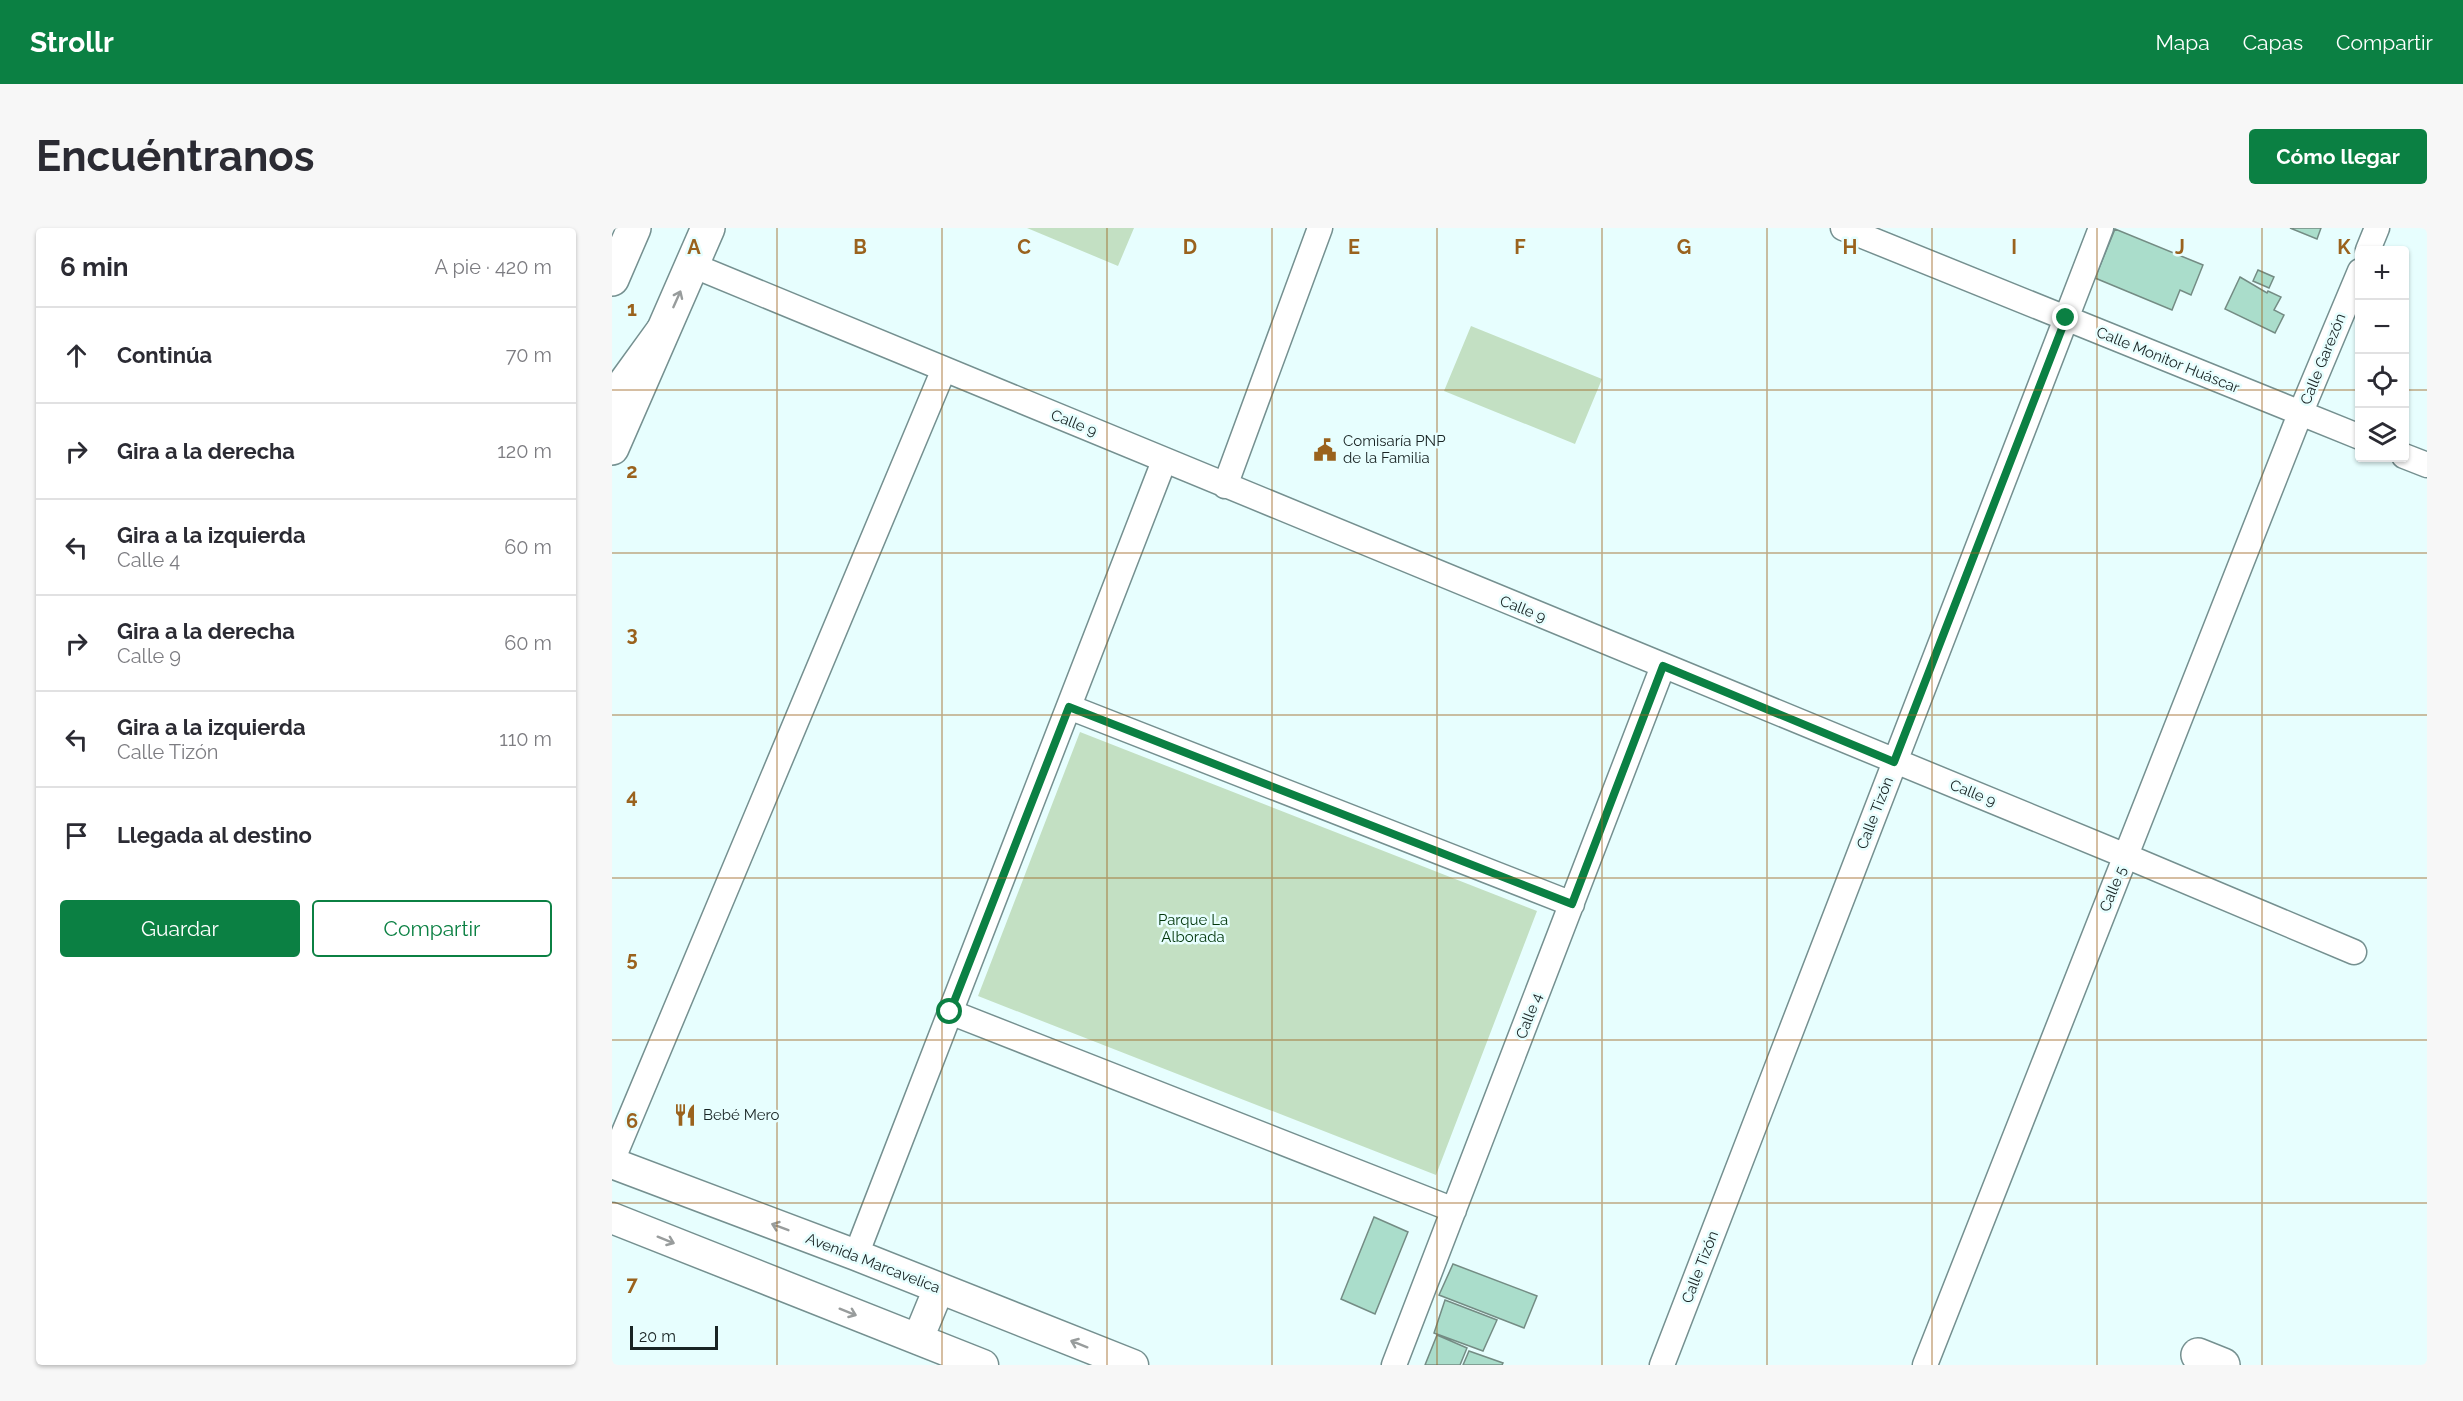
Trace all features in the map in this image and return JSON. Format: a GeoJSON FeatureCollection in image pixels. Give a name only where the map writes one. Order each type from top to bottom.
{"type":"FeatureCollection","features":[{"type":"Feature","properties":{"kind":"main road"},"geometry":{"type":"LineString","coordinates":[[612,279],[633,228]]}},
{"type":"Feature","properties":{"kind":"main road"},"geometry":{"type":"LineString","coordinates":[[612,448],[708,228]]}},
{"type":"Feature","properties":{"kind":"main road"},"geometry":{"type":"LineString","coordinates":[[612,401],[662,333]]}},
{"type":"Feature","properties":{"kind":"street"},"geometry":{"type":"LineString","coordinates":[[1225,486],[1320,228]]}},
{"type":"Feature","properties":{"kind":"street","name":"Calle Monitor Huáscar"},"geometry":{"type":"LineString","coordinates":[[1843,228],[2355,436]]}},
{"type":"Feature","properties":{"kind":"street","name":"Calle Tizón"},"geometry":{"type":"LineString","coordinates":[[1662,1365],[2102,228]]}},
{"type":"Feature","properties":{"kind":"street"},"geometry":{"type":"LineString","coordinates":[[2370,246],[2377,228]]}},
{"type":"Feature","properties":{"kind":"street","name":"Calle 9"},"geometry":{"type":"LineString","coordinates":[[692,265],[2354,952]]}},
{"type":"Feature","properties":{"kind":"street","name":"Calle Garezón"},"geometry":{"type":"LineString","coordinates":[[2300,414],[2355,283]]}},
{"type":"Feature","properties":{"kind":"street"},"geometry":{"type":"LineString","coordinates":[[612,1162],[944,369]]}},
{"type":"Feature","properties":{"kind":"street","name":"Calle 5"},"geometry":{"type":"LineString","coordinates":[[1925,1365],[2300,414]]}},
{"type":"Feature","properties":{"kind":"street"},"geometry":{"type":"LineString","coordinates":[[2409,458],[2427,465]]}},
{"type":"Feature","properties":{"kind":"street"},"geometry":{"type":"LineString","coordinates":[[856,1255],[1164,461]]}},
{"type":"Feature","properties":{"kind":"street","name":"Calle 4"},"geometry":{"type":"LineString","coordinates":[[1394,1365],[1663,666]]}},
{"type":"Feature","properties":{"kind":"street"},"geometry":{"type":"LineString","coordinates":[[1069,707],[1572,904]]}},
{"type":"Feature","properties":{"kind":"street"},"geometry":{"type":"LineString","coordinates":[[950,1012],[1454,1210]]}},
{"type":"Feature","properties":{"kind":"street","name":"Avenida Marcavelica"},"geometry":{"type":"LineString","coordinates":[[612,1162],[856,1255],[1133,1365]]}},
{"type":"Feature","properties":{"kind":"street"},"geometry":{"type":"LineString","coordinates":[[612,1218],[983,1365]]}},
{"type":"Feature","properties":{"kind":"street"},"geometry":{"type":"LineString","coordinates":[[918,1339],[939,1288]]}},
{"type":"Feature","properties":{"kind":"green space"},"geometry":{"type":"Polygon","coordinates":[[[1027,228],[1134,228],[1118,266],[1027,228]]]}},
{"type":"Feature","properties":{"kind":"green space"},"geometry":{"type":"Polygon","coordinates":[[[1471,326],[1602,379],[1575,444],[1444,391],[1471,326]]]}},
{"type":"Feature","properties":{"kind":"green space","name":"Parque La Alborada"},"geometry":{"type":"Polygon","coordinates":[[[1080,732],[1537,911],[1436,1175],[978,996],[1080,732]]]}},
{"type":"Feature","properties":{"kind":"building"},"geometry":{"type":"Polygon","coordinates":[[[2290,228],[2321,228],[2317,239],[2290,228]]]}},
{"type":"Feature","properties":{"kind":"building"},"geometry":{"type":"Polygon","coordinates":[[[2115,229],[2203,265],[2191,295],[2180,290],[2172,310],[2095,278],[2115,229]]]}},
{"type":"Feature","properties":{"kind":"building"},"geometry":{"type":"Polygon","coordinates":[[[2258,270],[2274,277],[2269,288],[2253,281],[2258,270]]]}},
{"type":"Feature","properties":{"kind":"building"},"geometry":{"type":"Polygon","coordinates":[[[2240,277],[2267,293],[2268,291],[2281,297],[2274,310],[2284,315],[2275,333],[2225,309],[2240,277]]]}},
{"type":"Feature","properties":{"kind":"building"},"geometry":{"type":"Polygon","coordinates":[[[1374,1217],[1408,1232],[1375,1314],[1341,1299],[1374,1217]]]}},
{"type":"Feature","properties":{"kind":"building"},"geometry":{"type":"Polygon","coordinates":[[[1453,1264],[1537,1296],[1524,1328],[1439,1295],[1453,1264]]]}},
{"type":"Feature","properties":{"kind":"building"},"geometry":{"type":"Polygon","coordinates":[[[1445,1300],[1497,1320],[1483,1351],[1434,1333],[1445,1300]]]}},
{"type":"Feature","properties":{"kind":"building"},"geometry":{"type":"Polygon","coordinates":[[[1437,1335],[1467,1348],[1460,1365],[1425,1365],[1437,1335]]]}},
{"type":"Feature","properties":{"kind":"building"},"geometry":{"type":"Polygon","coordinates":[[[1469,1351],[1503,1363],[1502,1365],[1463,1365],[1469,1351]]]}},
{"type":"Feature","properties":{"kind":"place","name":"Comisaría PNP de la Familia"},"geometry":{"type":"Point","coordinates":[1325,450]}},
{"type":"Feature","properties":{"kind":"place","name":"Bebé Mero"},"geometry":{"type":"Point","coordinates":[685,1115]}},
{"type":"Feature","properties":{"kind":"route"},"geometry":{"type":"LineString","coordinates":[[950,1012],[1069,707],[1572,904],[1663,666],[1894,762],[2066,318]]}}]}
